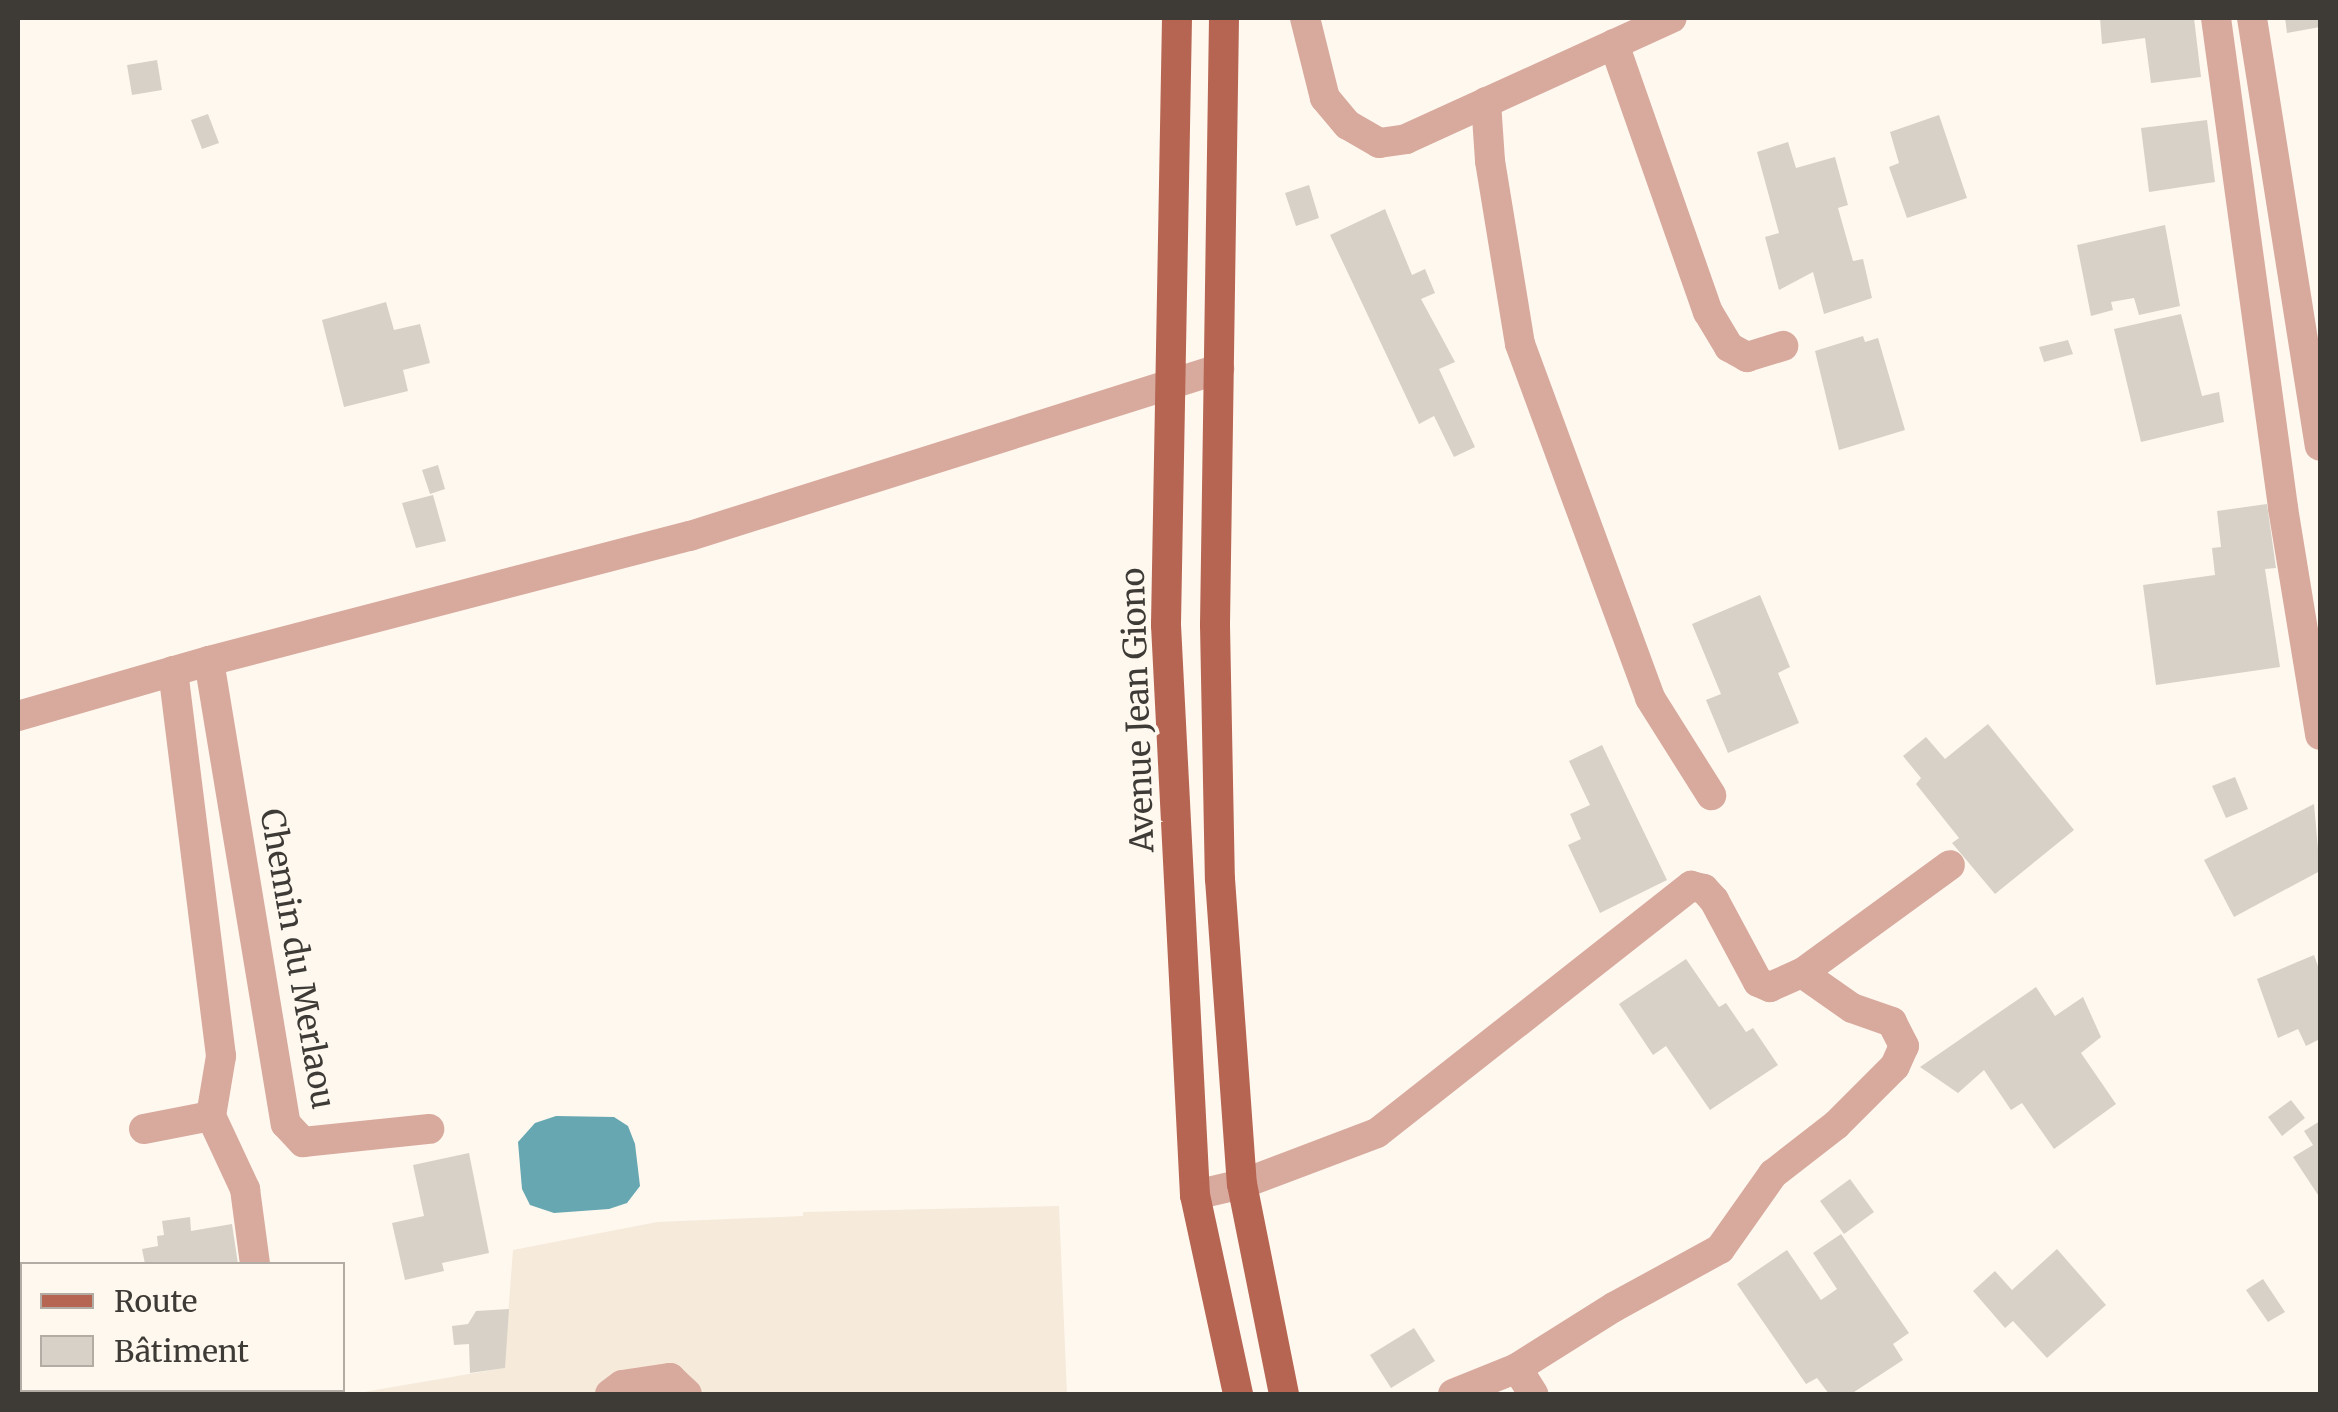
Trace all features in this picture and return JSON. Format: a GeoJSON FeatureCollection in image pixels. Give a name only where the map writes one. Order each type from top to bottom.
{"type":"FeatureCollection","features":[{"type":"Feature","properties":{"kind":"main road","name":"Avenue Jean Giono"},"geometry":{"type":"LineString","coordinates":[[1177,18],[1166,625],[1195,1195],[1238,1394]]}},
{"type":"Feature","properties":{"kind":"main road"},"geometry":{"type":"LineString","coordinates":[[1224,18],[1214,625],[1220,879],[1242,1184],[1284,1394]]}},
{"type":"Feature","properties":{"kind":"street"},"geometry":{"type":"LineString","coordinates":[[1305,18],[1325,98],[1348,125],[1379,143],[1406,139],[1672,18]]}},
{"type":"Feature","properties":{"kind":"street"},"geometry":{"type":"LineString","coordinates":[[2216,18],[2284,508],[2320,735]]}},
{"type":"Feature","properties":{"kind":"street"},"geometry":{"type":"LineString","coordinates":[[2252,18],[2320,446]]}},
{"type":"Feature","properties":{"kind":"street"},"geometry":{"type":"LineString","coordinates":[[1614,44],[1708,312],[1728,348],[1747,357],[1783,346]]}},
{"type":"Feature","properties":{"kind":"street"},"geometry":{"type":"LineString","coordinates":[[1486,102],[1490,161],[1520,344],[1650,698],[1711,794]]}},
{"type":"Feature","properties":{"kind":"street"},"geometry":{"type":"LineString","coordinates":[[18,716],[209,660],[690,536],[1219,369]]}},
{"type":"Feature","properties":{"kind":"street","name":"Chemin du Merlaou"},"geometry":{"type":"LineString","coordinates":[[209,660],[286,1124],[303,1142],[429,1130]]}},
{"type":"Feature","properties":{"kind":"street"},"geometry":{"type":"LineString","coordinates":[[172,671],[221,1056],[211,1116],[245,1189],[255,1262]]}},
{"type":"Feature","properties":{"kind":"street"},"geometry":{"type":"LineString","coordinates":[[1195,1195],[1242,1184],[1378,1133],[1691,886],[1704,889],[1714,900],[1758,982],[1770,988],[1802,973],[1950,865]]}},
{"type":"Feature","properties":{"kind":"street"},"geometry":{"type":"LineString","coordinates":[[1452,1394],[1517,1368],[1614,1307],[1720,1249],[1772,1174],[1836,1125],[1895,1066],[1904,1046],[1892,1022],[1852,1008],[1802,973]]}},
{"type":"Feature","properties":{"kind":"street"},"geometry":{"type":"LineString","coordinates":[[144,1129],[211,1116]]}},
{"type":"Feature","properties":{"kind":"street"},"geometry":{"type":"LineString","coordinates":[[1517,1368],[1533,1394]]}},
{"type":"Feature","properties":{"kind":"street"},"geometry":{"type":"LineString","coordinates":[[610,1394],[622,1385],[670,1378],[687,1394]]}},
{"type":"Feature","properties":{"kind":"shaded area"},"geometry":{"type":"Polygon","coordinates":[[[1059,1206],[1067,1394],[352,1394],[504,1368],[513,1250],[657,1222],[803,1216],[803,1212],[1059,1206]]]}},
{"type":"Feature","properties":{"kind":"water"},"geometry":{"type":"Polygon","coordinates":[[[556,1116],[614,1117],[628,1126],[635,1144],[640,1186],[627,1203],[609,1209],[554,1213],[530,1205],[522,1189],[518,1142],[535,1123],[556,1116]]]}},
{"type":"Feature","properties":{"kind":"building"},"geometry":{"type":"Polygon","coordinates":[[[2100,18],[2194,18],[2201,77],[2151,83],[2145,38],[2102,44],[2100,18]]]}},
{"type":"Feature","properties":{"kind":"building"},"geometry":{"type":"Polygon","coordinates":[[[2285,18],[2320,18],[2320,27],[2287,33],[2285,18]]]}},
{"type":"Feature","properties":{"kind":"building"},"geometry":{"type":"Polygon","coordinates":[[[157,60],[162,90],[132,95],[127,65],[157,60]]]}},
{"type":"Feature","properties":{"kind":"building"},"geometry":{"type":"Polygon","coordinates":[[[208,114],[219,143],[202,149],[191,120],[208,114]]]}},
{"type":"Feature","properties":{"kind":"building"},"geometry":{"type":"Polygon","coordinates":[[[1939,115],[1967,198],[1907,218],[1889,167],[1899,163],[1890,132],[1939,115]]]}},
{"type":"Feature","properties":{"kind":"building"},"geometry":{"type":"Polygon","coordinates":[[[2207,120],[2215,182],[2149,192],[2141,128],[2207,120]]]}},
{"type":"Feature","properties":{"kind":"building"},"geometry":{"type":"Polygon","coordinates":[[[1788,142],[1796,168],[1835,157],[1848,205],[1838,208],[1853,261],[1863,259],[1872,298],[1824,314],[1813,272],[1779,290],[1765,237],[1779,233],[1757,152],[1788,142]]]}},
{"type":"Feature","properties":{"kind":"building"},"geometry":{"type":"Polygon","coordinates":[[[1309,185],[1319,218],[1296,226],[1285,193],[1309,185]]]}},
{"type":"Feature","properties":{"kind":"building"},"geometry":{"type":"Polygon","coordinates":[[[1385,209],[1412,275],[1425,269],[1435,293],[1421,299],[1455,362],[1439,369],[1475,447],[1454,457],[1434,416],[1419,424],[1330,235],[1385,209]]]}},
{"type":"Feature","properties":{"kind":"building"},"geometry":{"type":"Polygon","coordinates":[[[2165,225],[2180,306],[2139,315],[2134,298],[2111,302],[2113,310],[2091,316],[2077,245],[2165,225]]]}},
{"type":"Feature","properties":{"kind":"building"},"geometry":{"type":"Polygon","coordinates":[[[386,302],[394,330],[420,324],[430,363],[403,370],[408,391],[344,407],[322,320],[386,302]]]}},
{"type":"Feature","properties":{"kind":"building"},"geometry":{"type":"Polygon","coordinates":[[[2181,314],[2202,396],[2219,392],[2224,422],[2141,442],[2114,329],[2181,314]]]}},
{"type":"Feature","properties":{"kind":"building"},"geometry":{"type":"Polygon","coordinates":[[[1863,336],[1865,342],[1878,338],[1905,430],[1839,450],[1815,351],[1863,336]]]}},
{"type":"Feature","properties":{"kind":"building"},"geometry":{"type":"Polygon","coordinates":[[[2068,340],[2073,354],[2044,362],[2039,347],[2068,340]]]}},
{"type":"Feature","properties":{"kind":"building"},"geometry":{"type":"Polygon","coordinates":[[[438,465],[445,489],[430,494],[422,470],[438,465]]]}},
{"type":"Feature","properties":{"kind":"building"},"geometry":{"type":"Polygon","coordinates":[[[433,495],[446,541],[416,548],[402,503],[433,495]]]}},
{"type":"Feature","properties":{"kind":"building"},"geometry":{"type":"Polygon","coordinates":[[[2267,504],[2276,568],[2265,569],[2280,667],[2156,685],[2143,585],[2215,575],[2212,548],[2221,547],[2217,511],[2267,504]]]}},
{"type":"Feature","properties":{"kind":"building"},"geometry":{"type":"Polygon","coordinates":[[[1760,595],[1790,667],[1778,673],[1799,723],[1728,753],[1706,700],[1721,694],[1692,624],[1760,595]]]}},
{"type":"Feature","properties":{"kind":"building"},"geometry":{"type":"Polygon","coordinates":[[[1988,724],[2074,830],[1995,894],[1952,843],[1959,838],[1916,784],[1921,778],[1903,756],[1926,737],[1945,759],[1988,724]]]}},
{"type":"Feature","properties":{"kind":"building"},"geometry":{"type":"Polygon","coordinates":[[[1602,745],[1667,880],[1600,913],[1568,845],[1581,839],[1570,814],[1590,805],[1569,761],[1602,745]]]}},
{"type":"Feature","properties":{"kind":"building"},"geometry":{"type":"Polygon","coordinates":[[[2235,777],[2248,809],[2226,818],[2212,786],[2235,777]]]}},
{"type":"Feature","properties":{"kind":"building"},"geometry":{"type":"Polygon","coordinates":[[[2314,804],[2320,871],[2234,917],[2204,860],[2314,804]]]}},
{"type":"Feature","properties":{"kind":"building"},"geometry":{"type":"Polygon","coordinates":[[[2314,955],[2320,972],[2320,1039],[2306,1046],[2298,1029],[2278,1038],[2257,979],[2314,955]]]}},
{"type":"Feature","properties":{"kind":"building"},"geometry":{"type":"Polygon","coordinates":[[[1686,959],[1719,1007],[1726,1003],[1746,1032],[1753,1028],[1778,1065],[1710,1110],[1666,1046],[1653,1055],[1619,1004],[1686,959]]]}},
{"type":"Feature","properties":{"kind":"building"},"geometry":{"type":"Polygon","coordinates":[[[2036,987],[2055,1016],[2083,997],[2101,1037],[2081,1053],[2116,1104],[2054,1149],[2022,1103],[2011,1110],[1984,1070],[1958,1093],[1920,1067],[2036,987]]]}},
{"type":"Feature","properties":{"kind":"building"},"geometry":{"type":"Polygon","coordinates":[[[2291,1100],[2305,1118],[2282,1136],[2268,1117],[2291,1100]]]}},
{"type":"Feature","properties":{"kind":"building"},"geometry":{"type":"Polygon","coordinates":[[[2320,1121],[2320,1198],[2293,1157],[2313,1145],[2304,1131],[2320,1121]]]}},
{"type":"Feature","properties":{"kind":"building"},"geometry":{"type":"Polygon","coordinates":[[[469,1153],[489,1253],[442,1263],[444,1271],[405,1280],[392,1223],[424,1216],[413,1165],[469,1153]]]}},
{"type":"Feature","properties":{"kind":"building"},"geometry":{"type":"Polygon","coordinates":[[[1850,1179],[1874,1212],[1844,1234],[1820,1201],[1850,1179]]]}},
{"type":"Feature","properties":{"kind":"building"},"geometry":{"type":"Polygon","coordinates":[[[190,1217],[191,1231],[232,1224],[238,1262],[145,1262],[142,1249],[158,1246],[157,1236],[164,1235],[162,1221],[190,1217]]]}},
{"type":"Feature","properties":{"kind":"building"},"geometry":{"type":"Polygon","coordinates":[[[1841,1234],[1909,1333],[1893,1344],[1903,1360],[1851,1394],[1829,1394],[1817,1378],[1806,1384],[1737,1284],[1787,1250],[1821,1300],[1837,1289],[1813,1253],[1841,1234]]]}},
{"type":"Feature","properties":{"kind":"building"},"geometry":{"type":"Polygon","coordinates":[[[2057,1249],[2106,1305],[2047,1358],[2013,1321],[2005,1328],[1973,1291],[1995,1271],[2012,1290],[2057,1249]]]}},
{"type":"Feature","properties":{"kind":"building"},"geometry":{"type":"Polygon","coordinates":[[[2263,1279],[2285,1312],[2268,1322],[2246,1290],[2263,1279]]]}},
{"type":"Feature","properties":{"kind":"building"},"geometry":{"type":"Polygon","coordinates":[[[509,1309],[505,1368],[470,1373],[469,1344],[454,1345],[452,1326],[468,1324],[476,1311],[509,1309]]]}},
{"type":"Feature","properties":{"kind":"building"},"geometry":{"type":"Polygon","coordinates":[[[1414,1328],[1435,1361],[1391,1388],[1370,1355],[1414,1328]]]}},
{"type":"Feature","properties":{"kind":"building"},"geometry":{"type":"Polygon","coordinates":[[[164,1392],[247,1394],[165,1394],[164,1392]]]}}]}
